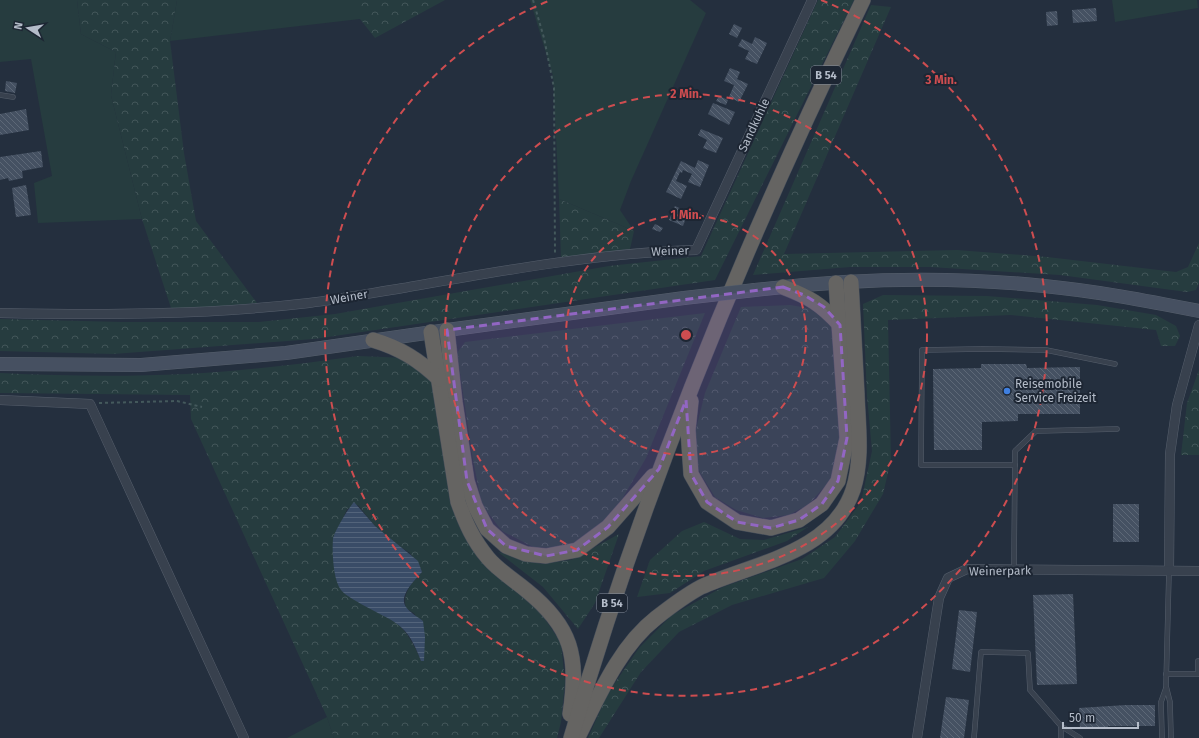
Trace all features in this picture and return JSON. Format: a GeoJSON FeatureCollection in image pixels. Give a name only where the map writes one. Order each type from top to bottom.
{"type":"FeatureCollection","features":[{"type":"Feature","properties":{"kind":"highway","name":"B 54"},"geometry":{"type":"LineString","coordinates":[[571,738],[613,599],[659,469],[692,383],[785,163],[863,0]]}},
{"type":"Feature","properties":{"kind":"highway"},"geometry":{"type":"LineString","coordinates":[[692,383],[688,430],[691,474],[707,502],[737,522],[770,528],[799,520],[822,504],[838,481],[847,438],[840,324],[844,283]]}},
{"type":"Feature","properties":{"kind":"highway"},"geometry":{"type":"LineString","coordinates":[[578,738],[607,678],[625,650],[655,618],[700,588],[800,549],[824,532],[841,513],[853,490],[860,452],[844,283]]}},
{"type":"Feature","properties":{"kind":"highway"},"geometry":{"type":"LineString","coordinates":[[783,287],[804,295],[824,307],[840,324]]}},
{"type":"Feature","properties":{"kind":"highway"},"geometry":{"type":"LineString","coordinates":[[447,330],[455,402],[467,481],[475,506],[486,529],[506,546],[526,554],[546,556],[577,550],[608,528],[659,469]]}},
{"type":"Feature","properties":{"kind":"highway"},"geometry":{"type":"LineString","coordinates":[[431,332],[458,502],[467,528],[489,560],[528,591],[556,618],[567,637],[575,676],[567,738]]}},
{"type":"Feature","properties":{"kind":"highway"},"geometry":{"type":"LineString","coordinates":[[373,340],[393,346],[407,353],[424,364],[439,378]]}},
{"type":"Feature","properties":{"kind":"main road"},"geometry":{"type":"LineString","coordinates":[[0,364],[141,365],[286,353],[684,298],[783,287],[844,283],[971,280],[1044,286],[1108,294],[1199,311]]}},
{"type":"Feature","properties":{"kind":"street","name":"Sandkuhle"},"geometry":{"type":"LineString","coordinates":[[696,250],[812,0]]}},
{"type":"Feature","properties":{"kind":"street","name":"Weiner"},"geometry":{"type":"LineString","coordinates":[[0,313],[191,314],[310,303],[555,263],[647,251],[696,250]]}},
{"type":"Feature","properties":{"kind":"street"},"geometry":{"type":"LineString","coordinates":[[1169,571],[1170,454],[1177,405],[1199,325]]}},
{"type":"Feature","properties":{"kind":"street"},"geometry":{"type":"LineString","coordinates":[[0,400],[90,404],[244,738]]}},
{"type":"Feature","properties":{"kind":"street","name":"Weinerpark"},"geometry":{"type":"LineString","coordinates":[[918,738],[939,598],[948,578],[967,569],[1199,571]]}},
{"type":"Feature","properties":{"kind":"lane"},"geometry":{"type":"LineString","coordinates":[[0,95],[13,97]]}},
{"type":"Feature","properties":{"kind":"lane"},"geometry":{"type":"LineString","coordinates":[[1014,465],[920,465],[922,350],[1046,350],[1115,364]]}},
{"type":"Feature","properties":{"kind":"lane"},"geometry":{"type":"LineString","coordinates":[[1014,570],[1015,451],[1036,431],[1117,429]]}},
{"type":"Feature","properties":{"kind":"lane"},"geometry":{"type":"LineString","coordinates":[[1169,571],[1166,686],[1170,702],[1171,738]]}},
{"type":"Feature","properties":{"kind":"lane"},"geometry":{"type":"LineString","coordinates":[[974,738],[981,652],[1028,653],[1030,690],[1061,726],[1080,738]]}},
{"type":"Feature","properties":{"kind":"lane"},"geometry":{"type":"LineString","coordinates":[[1166,674],[1198,674],[1198,661]]}},
{"type":"Feature","properties":{"kind":"lane"},"geometry":{"type":"LineString","coordinates":[[1162,738],[1161,702],[1166,686]]}},
{"type":"Feature","properties":{"kind":"lane"},"geometry":{"type":"LineString","coordinates":[[1061,726],[1061,738]]}},
{"type":"Feature","properties":{"kind":"path"},"geometry":{"type":"LineString","coordinates":[[533,0],[544,38],[554,88],[555,263]]}},
{"type":"Feature","properties":{"kind":"path"},"geometry":{"type":"LineString","coordinates":[[90,404],[177,401],[202,407]]}},
{"type":"Feature","properties":{"kind":"highlighted area"},"geometry":{"type":"Polygon","coordinates":[[[783,287],[804,295],[824,307],[840,325],[847,438],[838,481],[822,504],[799,520],[771,528],[737,522],[707,502],[691,474],[686,400],[659,469],[608,527],[577,550],[546,556],[506,546],[487,529],[467,481],[447,330],[783,287]]]}},
{"type":"Feature","properties":{"kind":"green space"},"geometry":{"type":"Polygon","coordinates":[[[0,0],[77,0],[81,34],[116,52],[111,95],[142,219],[38,223],[34,183],[52,176],[31,59],[0,62],[0,0]]]}},
{"type":"Feature","properties":{"kind":"green space"},"geometry":{"type":"Polygon","coordinates":[[[77,0],[177,0],[170,41],[184,153],[196,221],[257,303],[172,311],[142,219],[111,95],[116,52],[81,34],[77,0]]]}},
{"type":"Feature","properties":{"kind":"green space"},"geometry":{"type":"Polygon","coordinates":[[[177,0],[360,0],[360,19],[170,41],[177,0]]]}},
{"type":"Feature","properties":{"kind":"green space"},"geometry":{"type":"Polygon","coordinates":[[[360,0],[445,0],[375,38],[360,19],[360,0]]]}},
{"type":"Feature","properties":{"kind":"green space"},"geometry":{"type":"Polygon","coordinates":[[[530,0],[690,0],[706,13],[631,181],[620,210],[634,231],[559,199],[553,76],[530,0]]]}},
{"type":"Feature","properties":{"kind":"green space"},"geometry":{"type":"Polygon","coordinates":[[[818,0],[854,0],[715,280],[314,339],[113,354],[0,351],[0,319],[122,322],[259,322],[335,314],[609,266],[701,256],[818,0]]]}},
{"type":"Feature","properties":{"kind":"green space"},"geometry":{"type":"Polygon","coordinates":[[[1112,0],[1197,0],[1198,8],[1115,22],[1112,0]]]}},
{"type":"Feature","properties":{"kind":"green space"},"geometry":{"type":"Polygon","coordinates":[[[871,5],[891,7],[784,254],[957,250],[1047,257],[1176,272],[1188,267],[1199,243],[1199,283],[1196,290],[1187,292],[1060,275],[930,267],[850,267],[753,275],[871,5]]]}},
{"type":"Feature","properties":{"kind":"green space"},"geometry":{"type":"Polygon","coordinates":[[[559,199],[634,231],[630,249],[561,258],[559,199]]]}},
{"type":"Feature","properties":{"kind":"green space"},"geometry":{"type":"Polygon","coordinates":[[[883,295],[987,296],[1097,305],[1156,315],[1176,326],[1180,336],[1175,346],[1161,346],[1156,330],[1011,315],[888,320],[891,460],[883,494],[855,541],[824,578],[732,605],[679,632],[641,672],[599,738],[588,738],[608,693],[639,648],[672,615],[723,587],[802,559],[835,537],[861,502],[872,451],[867,396],[863,304],[883,295]]]}},
{"type":"Feature","properties":{"kind":"green space"},"geometry":{"type":"Polygon","coordinates":[[[790,305],[814,309],[831,325],[841,442],[834,476],[809,504],[789,515],[763,518],[736,510],[715,497],[700,473],[693,450],[696,429],[705,393],[741,307],[790,305]]]}},
{"type":"Feature","properties":{"kind":"green space"},"geometry":{"type":"Polygon","coordinates":[[[705,313],[646,458],[618,506],[604,524],[570,549],[533,547],[502,531],[482,505],[473,460],[457,353],[465,342],[705,313]]]}},
{"type":"Feature","properties":{"kind":"green space"},"geometry":{"type":"Polygon","coordinates":[[[358,356],[407,358],[424,368],[433,385],[450,501],[462,531],[535,604],[561,643],[565,682],[561,722],[557,738],[334,738],[327,717],[191,419],[190,395],[0,393],[0,373],[93,376],[186,374],[250,369],[358,356]],[[358,505],[347,509],[341,523],[394,620],[410,639],[421,661],[415,614],[406,608],[405,598],[409,588],[422,572],[410,553],[393,542],[375,526],[358,505]]]}},
{"type":"Feature","properties":{"kind":"green space"},"geometry":{"type":"Polygon","coordinates":[[[1199,370],[1199,455],[1181,455],[1187,403],[1199,370]]]}},
{"type":"Feature","properties":{"kind":"green space"},"geometry":{"type":"Polygon","coordinates":[[[704,522],[740,539],[764,540],[808,527],[787,541],[704,571],[670,593],[637,597],[650,560],[682,531],[704,522]]]}},
{"type":"Feature","properties":{"kind":"green space"},"geometry":{"type":"Polygon","coordinates":[[[619,534],[595,603],[578,629],[543,587],[498,552],[541,564],[571,560],[619,534]]]}},
{"type":"Feature","properties":{"kind":"green space"},"geometry":{"type":"Polygon","coordinates":[[[327,717],[334,738],[287,738],[327,717]]]}},
{"type":"Feature","properties":{"kind":"water"},"geometry":{"type":"Polygon","coordinates":[[[354,502],[375,526],[418,561],[422,572],[408,588],[404,598],[404,603],[409,611],[423,621],[425,637],[424,661],[421,661],[416,648],[405,631],[391,620],[348,596],[338,585],[334,566],[333,539],[342,520],[354,502]]]}},
{"type":"Feature","properties":{"kind":"building"},"geometry":{"type":"Polygon","coordinates":[[[1096,8],[1097,21],[1073,23],[1072,10],[1096,8]]]}},
{"type":"Feature","properties":{"kind":"building"},"geometry":{"type":"Polygon","coordinates":[[[1057,11],[1058,25],[1047,26],[1046,12],[1057,11]]]}},
{"type":"Feature","properties":{"kind":"building"},"geometry":{"type":"Polygon","coordinates":[[[734,24],[742,28],[737,38],[729,34],[734,24]]]}},
{"type":"Feature","properties":{"kind":"building"},"geometry":{"type":"Polygon","coordinates":[[[755,37],[767,43],[757,64],[745,59],[749,51],[738,46],[742,39],[752,44],[755,37]]]}},
{"type":"Feature","properties":{"kind":"building"},"geometry":{"type":"Polygon","coordinates":[[[730,68],[740,72],[737,79],[748,84],[739,102],[729,97],[734,85],[724,81],[730,68]]]}},
{"type":"Feature","properties":{"kind":"building"},"geometry":{"type":"Polygon","coordinates":[[[6,81],[17,83],[15,93],[5,91],[6,81]]]}},
{"type":"Feature","properties":{"kind":"building"},"geometry":{"type":"Polygon","coordinates":[[[719,96],[728,100],[726,105],[716,101],[719,96]]]}},
{"type":"Feature","properties":{"kind":"building"},"geometry":{"type":"Polygon","coordinates":[[[713,103],[735,112],[729,125],[708,114],[713,103]]]}},
{"type":"Feature","properties":{"kind":"building"},"geometry":{"type":"Polygon","coordinates":[[[26,109],[29,130],[0,135],[0,114],[26,109]]]}},
{"type":"Feature","properties":{"kind":"building"},"geometry":{"type":"Polygon","coordinates":[[[701,129],[723,138],[716,153],[703,148],[707,140],[698,135],[701,129]]]}},
{"type":"Feature","properties":{"kind":"building"},"geometry":{"type":"Polygon","coordinates":[[[41,151],[43,167],[22,171],[23,178],[9,181],[8,178],[0,180],[0,157],[41,151]]]}},
{"type":"Feature","properties":{"kind":"building"},"geometry":{"type":"Polygon","coordinates":[[[698,160],[709,165],[700,187],[688,182],[692,174],[683,170],[682,173],[680,172],[676,181],[687,186],[681,199],[666,192],[681,161],[695,168],[698,160]]]}},
{"type":"Feature","properties":{"kind":"building"},"geometry":{"type":"Polygon","coordinates":[[[26,185],[31,215],[16,217],[12,188],[26,185]]]}},
{"type":"Feature","properties":{"kind":"building"},"geometry":{"type":"Polygon","coordinates":[[[675,206],[688,212],[683,226],[669,220],[675,206]]]}},
{"type":"Feature","properties":{"kind":"building"},"geometry":{"type":"Polygon","coordinates":[[[655,224],[663,228],[660,232],[652,229],[655,224]]]}},
{"type":"Feature","properties":{"kind":"building","name":"Reisemobile Service Freizeit"},"geometry":{"type":"Polygon","coordinates":[[[981,364],[1026,364],[1027,368],[1080,367],[1080,414],[1018,414],[1018,421],[982,422],[982,450],[934,450],[933,369],[981,368],[981,364]]]}},
{"type":"Feature","properties":{"kind":"building"},"geometry":{"type":"Polygon","coordinates":[[[1113,504],[1139,504],[1139,542],[1113,542],[1113,504]]]}},
{"type":"Feature","properties":{"kind":"building"},"geometry":{"type":"Polygon","coordinates":[[[1073,594],[1077,684],[1037,685],[1033,595],[1073,594]]]}},
{"type":"Feature","properties":{"kind":"building"},"geometry":{"type":"Polygon","coordinates":[[[959,610],[977,612],[970,672],[952,669],[959,610]]]}},
{"type":"Feature","properties":{"kind":"building"},"geometry":{"type":"Polygon","coordinates":[[[946,697],[969,700],[964,738],[940,738],[946,697]]]}},
{"type":"Feature","properties":{"kind":"building"},"geometry":{"type":"Polygon","coordinates":[[[1155,705],[1155,726],[1108,726],[1108,728],[1080,729],[1079,708],[1155,705]]]}},
{"type":"Feature","properties":{"kind":"place","name":"Reisemobile Service Freizeit"},"geometry":{"type":"Point","coordinates":[1007,391]}}]}
